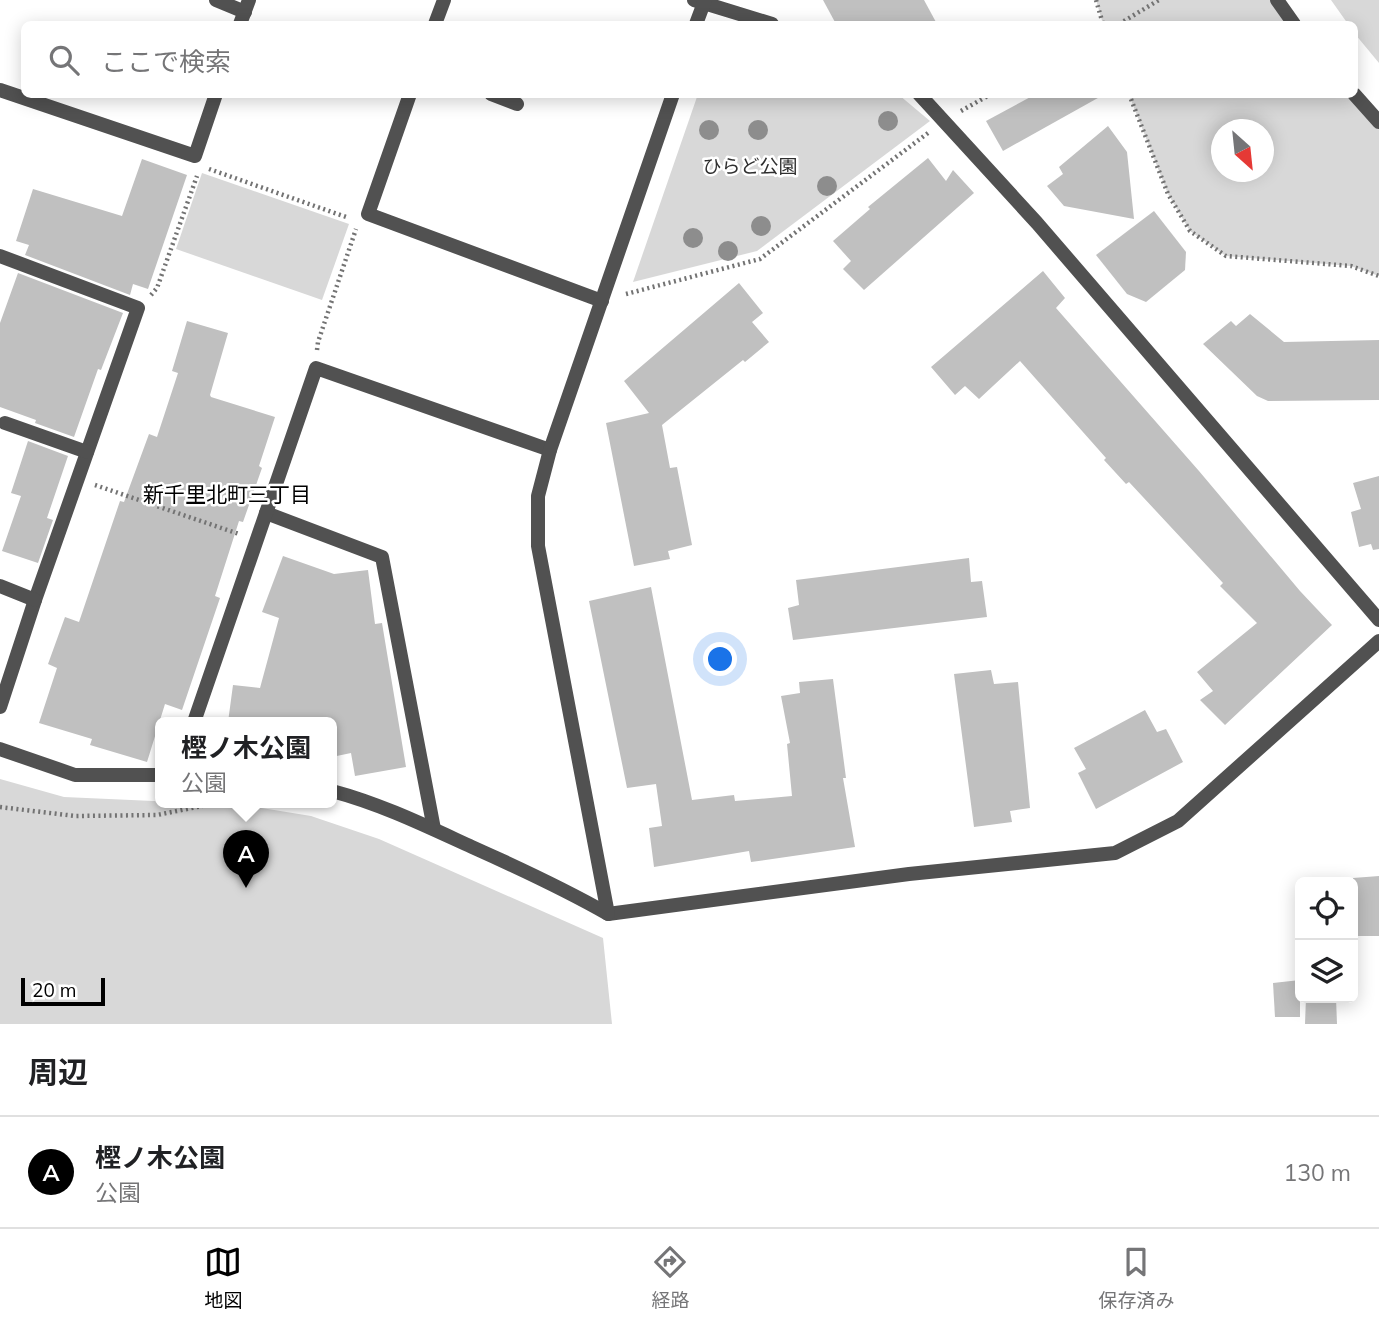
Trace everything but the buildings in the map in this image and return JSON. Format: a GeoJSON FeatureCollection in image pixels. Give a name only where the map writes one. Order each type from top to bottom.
{"type":"FeatureCollection","features":[{"type":"Feature","properties":{"kind":"street"},"geometry":{"type":"LineString","coordinates":[[216,0],[245,12]]}},
{"type":"Feature","properties":{"kind":"street"},"geometry":{"type":"LineString","coordinates":[[436,21],[444,0]]}},
{"type":"Feature","properties":{"kind":"street"},"geometry":{"type":"LineString","coordinates":[[1277,0],[1292,21]]}},
{"type":"Feature","properties":{"kind":"street"},"geometry":{"type":"LineString","coordinates":[[697,21],[701,1],[763,21]]}},
{"type":"Feature","properties":{"kind":"street"},"geometry":{"type":"LineString","coordinates":[[0,90],[21,97]]}},
{"type":"Feature","properties":{"kind":"street"},"geometry":{"type":"LineString","coordinates":[[24,98],[195,156],[215,98]]}},
{"type":"Feature","properties":{"kind":"street"},"geometry":{"type":"LineString","coordinates":[[409,98],[369,214],[602,301]]}},
{"type":"Feature","properties":{"kind":"street"},"geometry":{"type":"LineString","coordinates":[[501,98],[517,104]]}},
{"type":"Feature","properties":{"kind":"street"},"geometry":{"type":"LineString","coordinates":[[608,914],[538,546],[538,496],[550,450],[672,98]]}},
{"type":"Feature","properties":{"kind":"street"},"geometry":{"type":"LineString","coordinates":[[923,98],[1064,254],[1379,620]]}},
{"type":"Feature","properties":{"kind":"street"},"geometry":{"type":"LineString","coordinates":[[1358,98],[1379,122]]}},
{"type":"Feature","properties":{"kind":"street"},"geometry":{"type":"LineString","coordinates":[[0,256],[138,308],[0,707]]}},
{"type":"Feature","properties":{"kind":"street"},"geometry":{"type":"LineString","coordinates":[[196,717],[316,369],[550,450]]}},
{"type":"Feature","properties":{"kind":"street"},"geometry":{"type":"LineString","coordinates":[[5,423],[87,452]]}},
{"type":"Feature","properties":{"kind":"street"},"geometry":{"type":"LineString","coordinates":[[265,513],[382,557],[434,829]]}},
{"type":"Feature","properties":{"kind":"street"},"geometry":{"type":"LineString","coordinates":[[0,586],[35,600]]}},
{"type":"Feature","properties":{"kind":"street"},"geometry":{"type":"LineString","coordinates":[[337,792],[369,801],[434,829],[569,891],[608,914],[909,874],[1115,853],[1178,821],[1379,641]]}},
{"type":"Feature","properties":{"kind":"street"},"geometry":{"type":"LineString","coordinates":[[0,750],[75,775],[155,775]]}},
{"type":"Feature","properties":{"kind":"path"},"geometry":{"type":"LineString","coordinates":[[1096,0],[1101,21]]}},
{"type":"Feature","properties":{"kind":"path"},"geometry":{"type":"LineString","coordinates":[[1124,21],[1160,0]]}},
{"type":"Feature","properties":{"kind":"path"},"geometry":{"type":"LineString","coordinates":[[602,301],[761,259],[945,120],[984,98]]}},
{"type":"Feature","properties":{"kind":"path"},"geometry":{"type":"LineString","coordinates":[[1131,98],[1168,194],[1190,231],[1226,257],[1351,266],[1379,276]]}},
{"type":"Feature","properties":{"kind":"path"},"geometry":{"type":"LineString","coordinates":[[138,308],[157,288],[201,166],[358,221],[318,342],[316,369]]}},
{"type":"Feature","properties":{"kind":"path"},"geometry":{"type":"LineString","coordinates":[[78,479],[256,540]]}},
{"type":"Feature","properties":{"kind":"path"},"geometry":{"type":"LineString","coordinates":[[0,807],[75,816],[157,815],[192,808]]}},
{"type":"Feature","properties":{"kind":"green space"},"geometry":{"type":"Polygon","coordinates":[[[1096,0],[1277,0],[1292,21],[1102,21],[1096,0]]]}},
{"type":"Feature","properties":{"kind":"green space"},"geometry":{"type":"Polygon","coordinates":[[[1331,0],[1379,0],[1379,63],[1358,38],[1358,21],[1346,21],[1331,0]]]}},
{"type":"Feature","properties":{"kind":"green space","name":"ひらど公園"},"geometry":{"type":"Polygon","coordinates":[[[697,98],[903,98],[930,121],[757,251],[633,282],[697,98]]]}},
{"type":"Feature","properties":{"kind":"green space"},"geometry":{"type":"Polygon","coordinates":[[[1130,98],[1358,98],[1379,122],[1379,276],[1351,266],[1226,256],[1190,231],[1168,194],[1130,98]]]}},
{"type":"Feature","properties":{"kind":"green space"},"geometry":{"type":"Polygon","coordinates":[[[202,173],[349,224],[322,300],[176,249],[202,173]]]}},
{"type":"Feature","properties":{"kind":"green space"},"geometry":{"type":"Polygon","coordinates":[[[0,779],[64,797],[155,801],[155,808],[262,808],[311,816],[379,839],[603,938],[612,1024],[0,1024],[0,779]]]}},
{"type":"Feature","properties":{"kind":"place","name":"樫ノ木公園"},"geometry":{"type":"Point","coordinates":[246,888]}},
{"type":"Feature","properties":{"kind":"district","name":"新千里北町三丁目"},"geometry":{"type":"Point","coordinates":[227,495]}}]}
